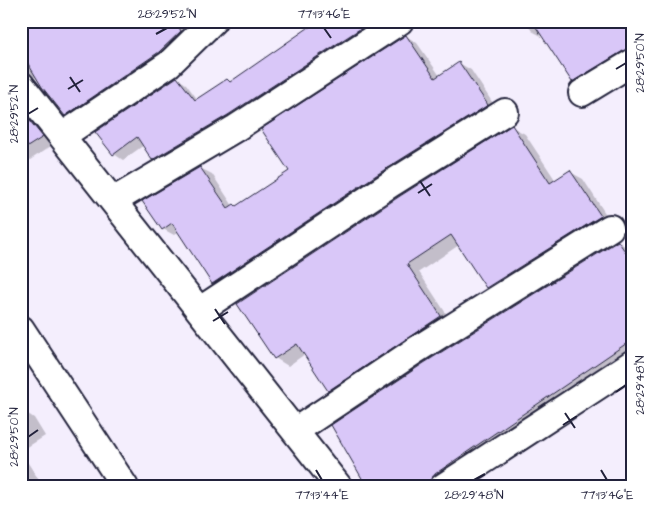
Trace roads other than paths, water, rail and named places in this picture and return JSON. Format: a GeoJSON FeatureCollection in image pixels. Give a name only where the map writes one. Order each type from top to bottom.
{"type":"FeatureCollection","features":[{"type":"Feature","properties":{"kind":"street"},"geometry":{"type":"LineString","coordinates":[[62,136],[169,64],[212,21]]}},
{"type":"Feature","properties":{"kind":"street"},"geometry":{"type":"LineString","coordinates":[[113,201],[236,128],[400,21]]}},
{"type":"Feature","properties":{"kind":"street"},"geometry":{"type":"LineString","coordinates":[[582,93],[633,62]]}},
{"type":"Feature","properties":{"kind":"street"},"geometry":{"type":"LineString","coordinates":[[21,85],[339,487]]}},
{"type":"Feature","properties":{"kind":"street"},"geometry":{"type":"LineString","coordinates":[[200,310],[392,183],[505,112]]}},
{"type":"Feature","properties":{"kind":"street"},"geometry":{"type":"LineString","coordinates":[[295,431],[416,350],[610,228]]}},
{"type":"Feature","properties":{"kind":"street"},"geometry":{"type":"LineString","coordinates":[[21,329],[125,487]]}},
{"type":"Feature","properties":{"kind":"street"},"geometry":{"type":"LineString","coordinates":[[443,487],[633,363]]}}]}
